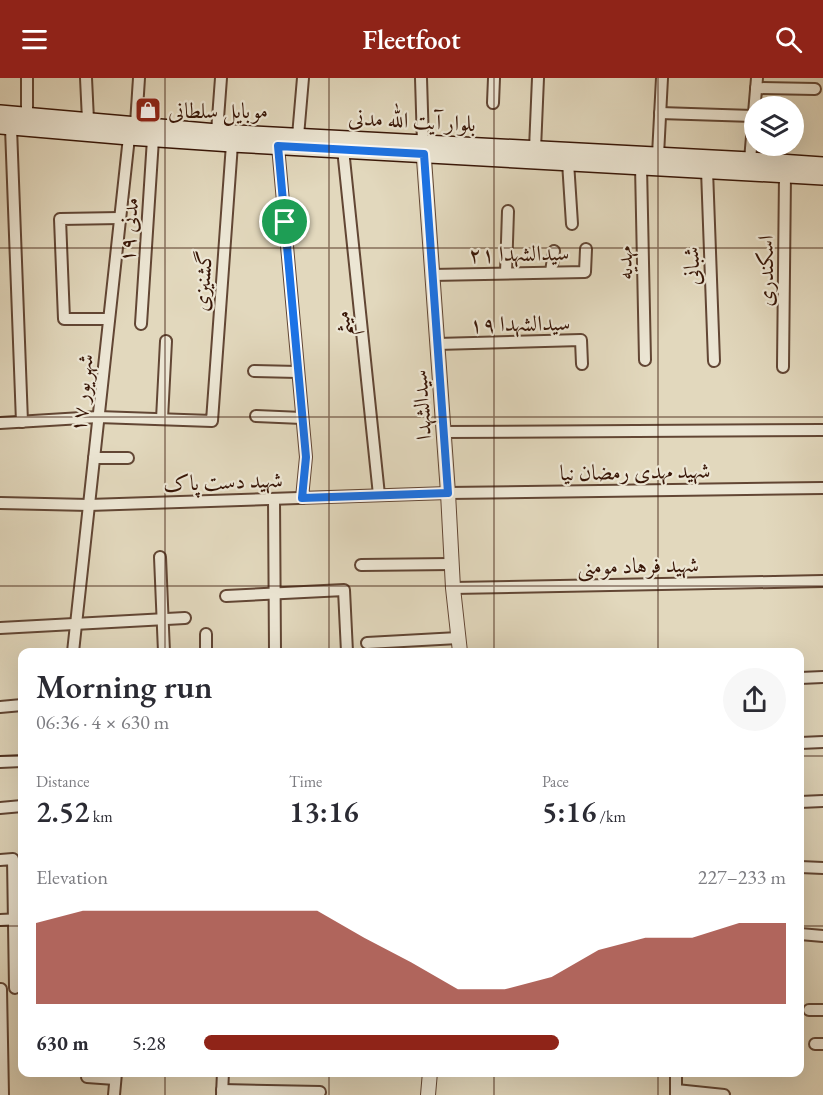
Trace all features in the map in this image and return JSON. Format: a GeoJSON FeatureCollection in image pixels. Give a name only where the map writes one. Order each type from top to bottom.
{"type":"FeatureCollection","features":[{"type":"Feature","properties":{"kind":"main road","name":"بلوار آیت الله مدنی"},"geometry":{"type":"LineString","coordinates":[[0,113],[88,120],[153,139],[232,144],[343,149],[535,149],[750,159],[823,165]]}},
{"type":"Feature","properties":{"kind":"main road","name":"بلوار آیت الله مدنی"},"geometry":{"type":"LineString","coordinates":[[6,127],[298,136],[568,162],[823,177]]}},
{"type":"Feature","properties":{"kind":"street"},"geometry":{"type":"LineString","coordinates":[[27,78],[27,116]]}},
{"type":"Feature","properties":{"kind":"street"},"geometry":{"type":"LineString","coordinates":[[86,78],[88,120]]}},
{"type":"Feature","properties":{"kind":"street","name":"۱۷ شهریور"},"geometry":{"type":"LineString","coordinates":[[73,648],[120,218],[139,78]]}},
{"type":"Feature","properties":{"kind":"street"},"geometry":{"type":"LineString","coordinates":[[217,132],[221,78]]}},
{"type":"Feature","properties":{"kind":"street"},"geometry":{"type":"LineString","coordinates":[[298,136],[303,78]]}},
{"type":"Feature","properties":{"kind":"street"},"geometry":{"type":"LineString","coordinates":[[421,78],[423,148]]}},
{"type":"Feature","properties":{"kind":"street"},"geometry":{"type":"LineString","coordinates":[[493,103],[494,78]]}},
{"type":"Feature","properties":{"kind":"street"},"geometry":{"type":"LineString","coordinates":[[535,149],[538,78]]}},
{"type":"Feature","properties":{"kind":"street"},"geometry":{"type":"LineString","coordinates":[[657,155],[662,78]]}},
{"type":"Feature","properties":{"kind":"street"},"geometry":{"type":"LineString","coordinates":[[756,83],[815,90]]}},
{"type":"Feature","properties":{"kind":"street"},"geometry":{"type":"LineString","coordinates":[[660,113],[744,116]]}},
{"type":"Feature","properties":{"kind":"street"},"geometry":{"type":"LineString","coordinates":[[6,127],[22,422]]}},
{"type":"Feature","properties":{"kind":"street","name":"مدنی ۱۹"},"geometry":{"type":"LineString","coordinates":[[141,324],[153,139]]}},
{"type":"Feature","properties":{"kind":"street","name":"گشنیزی"},"geometry":{"type":"LineString","coordinates":[[162,419],[212,421],[232,144]]}},
{"type":"Feature","properties":{"kind":"street"},"geometry":{"type":"LineString","coordinates":[[278,146],[306,457],[302,498]]}},
{"type":"Feature","properties":{"kind":"street","name":"سیدالشهدا"},"geometry":{"type":"LineString","coordinates":[[423,148],[453,588],[459,648]]}},
{"type":"Feature","properties":{"kind":"street","name":"میثم"},"geometry":{"type":"LineString","coordinates":[[343,149],[379,495]]}},
{"type":"Feature","properties":{"kind":"street"},"geometry":{"type":"LineString","coordinates":[[568,162],[572,224]]}},
{"type":"Feature","properties":{"kind":"street","name":"مهدیه"},"geometry":{"type":"LineString","coordinates":[[641,166],[645,360]]}},
{"type":"Feature","properties":{"kind":"street","name":"شبانی"},"geometry":{"type":"LineString","coordinates":[[707,170],[714,361]]}},
{"type":"Feature","properties":{"kind":"street","name":"اسکندری"},"geometry":{"type":"LineString","coordinates":[[783,368],[785,175]]}},
{"type":"Feature","properties":{"kind":"street"},"geometry":{"type":"LineString","coordinates":[[506,273],[508,211]]}},
{"type":"Feature","properties":{"kind":"street"},"geometry":{"type":"LineString","coordinates":[[109,319],[64,319],[60,219],[120,218]]}},
{"type":"Feature","properties":{"kind":"street","name":"سیدالشهدا ۲۱"},"geometry":{"type":"LineString","coordinates":[[432,275],[585,272],[586,249]]}},
{"type":"Feature","properties":{"kind":"street"},"geometry":{"type":"LineString","coordinates":[[551,272],[554,251]]}},
{"type":"Feature","properties":{"kind":"street"},"geometry":{"type":"LineString","coordinates":[[0,423],[98,417],[162,419],[166,340]]}},
{"type":"Feature","properties":{"kind":"street","name":"سیدالشهدا ۱۹"},"geometry":{"type":"LineString","coordinates":[[437,344],[581,340],[582,364]]}},
{"type":"Feature","properties":{"kind":"street"},"geometry":{"type":"LineString","coordinates":[[254,371],[298,372]]}},
{"type":"Feature","properties":{"kind":"street"},"geometry":{"type":"LineString","coordinates":[[256,416],[302,418]]}},
{"type":"Feature","properties":{"kind":"street"},"geometry":{"type":"LineString","coordinates":[[443,432],[823,429]]}},
{"type":"Feature","properties":{"kind":"street"},"geometry":{"type":"LineString","coordinates":[[94,458],[128,458]]}},
{"type":"Feature","properties":{"kind":"street","name":"شهید مهدی رمضان نیا"},"geometry":{"type":"LineString","coordinates":[[448,493],[823,488]]}},
{"type":"Feature","properties":{"kind":"street","name":"شهید دست پاک"},"geometry":{"type":"LineString","coordinates":[[0,503],[88,505],[448,493]]}},
{"type":"Feature","properties":{"kind":"street"},"geometry":{"type":"LineString","coordinates":[[273,499],[275,648]]}},
{"type":"Feature","properties":{"kind":"street"},"geometry":{"type":"LineString","coordinates":[[160,557],[164,648]]}},
{"type":"Feature","properties":{"kind":"street"},"geometry":{"type":"LineString","coordinates":[[361,565],[452,564]]}},
{"type":"Feature","properties":{"kind":"street","name":"شهید فرهاد مومنی"},"geometry":{"type":"LineString","coordinates":[[453,588],[823,581]]}},
{"type":"Feature","properties":{"kind":"street"},"geometry":{"type":"LineString","coordinates":[[226,596],[344,590],[347,648]]}},
{"type":"Feature","properties":{"kind":"street"},"geometry":{"type":"LineString","coordinates":[[0,628],[185,618]]}},
{"type":"Feature","properties":{"kind":"street"},"geometry":{"type":"LineString","coordinates":[[206,634],[206,648]]}},
{"type":"Feature","properties":{"kind":"street"},"geometry":{"type":"LineString","coordinates":[[367,643],[458,638]]}},
{"type":"Feature","properties":{"kind":"street"},"geometry":{"type":"LineString","coordinates":[[804,678],[823,677]]}},
{"type":"Feature","properties":{"kind":"street"},"geometry":{"type":"LineString","coordinates":[[0,707],[18,705]]}},
{"type":"Feature","properties":{"kind":"street"},"geometry":{"type":"LineString","coordinates":[[804,743],[823,742]]}},
{"type":"Feature","properties":{"kind":"street"},"geometry":{"type":"LineString","coordinates":[[0,762],[18,761]]}},
{"type":"Feature","properties":{"kind":"street"},"geometry":{"type":"LineString","coordinates":[[804,802],[823,801]]}},
{"type":"Feature","properties":{"kind":"street"},"geometry":{"type":"LineString","coordinates":[[0,808],[18,807]]}},
{"type":"Feature","properties":{"kind":"street"},"geometry":{"type":"LineString","coordinates":[[0,860],[13,859],[18,910]]}},
{"type":"Feature","properties":{"kind":"street"},"geometry":{"type":"LineString","coordinates":[[804,867],[823,868]]}},
{"type":"Feature","properties":{"kind":"street"},"geometry":{"type":"LineString","coordinates":[[0,920],[18,920]]}},
{"type":"Feature","properties":{"kind":"street"},"geometry":{"type":"LineString","coordinates":[[804,934],[823,936]]}},
{"type":"Feature","properties":{"kind":"street"},"geometry":{"type":"LineString","coordinates":[[3,1095],[0,989],[18,988]]}},
{"type":"Feature","properties":{"kind":"street"},"geometry":{"type":"LineString","coordinates":[[809,1010],[823,1010]]}},
{"type":"Feature","properties":{"kind":"street"},"geometry":{"type":"LineString","coordinates":[[114,1095],[115,1077]]}},
{"type":"Feature","properties":{"kind":"street"},"geometry":{"type":"LineString","coordinates":[[223,1077],[222,1093],[320,1092]]}},
{"type":"Feature","properties":{"kind":"street"},"geometry":{"type":"LineString","coordinates":[[428,1095],[430,1077]]}},
{"type":"Feature","properties":{"kind":"street"},"geometry":{"type":"LineString","coordinates":[[676,1092],[724,1095]]}},
{"type":"Feature","properties":{"kind":"place","name":"موبایل سلطانی"},"geometry":{"type":"Point","coordinates":[148,110]}},
{"type":"Feature","properties":{"kind":"route"},"geometry":{"type":"LineString","coordinates":[[278,146],[424,154],[448,493],[302,498],[306,457],[285,222],[278,146]]}}]}
